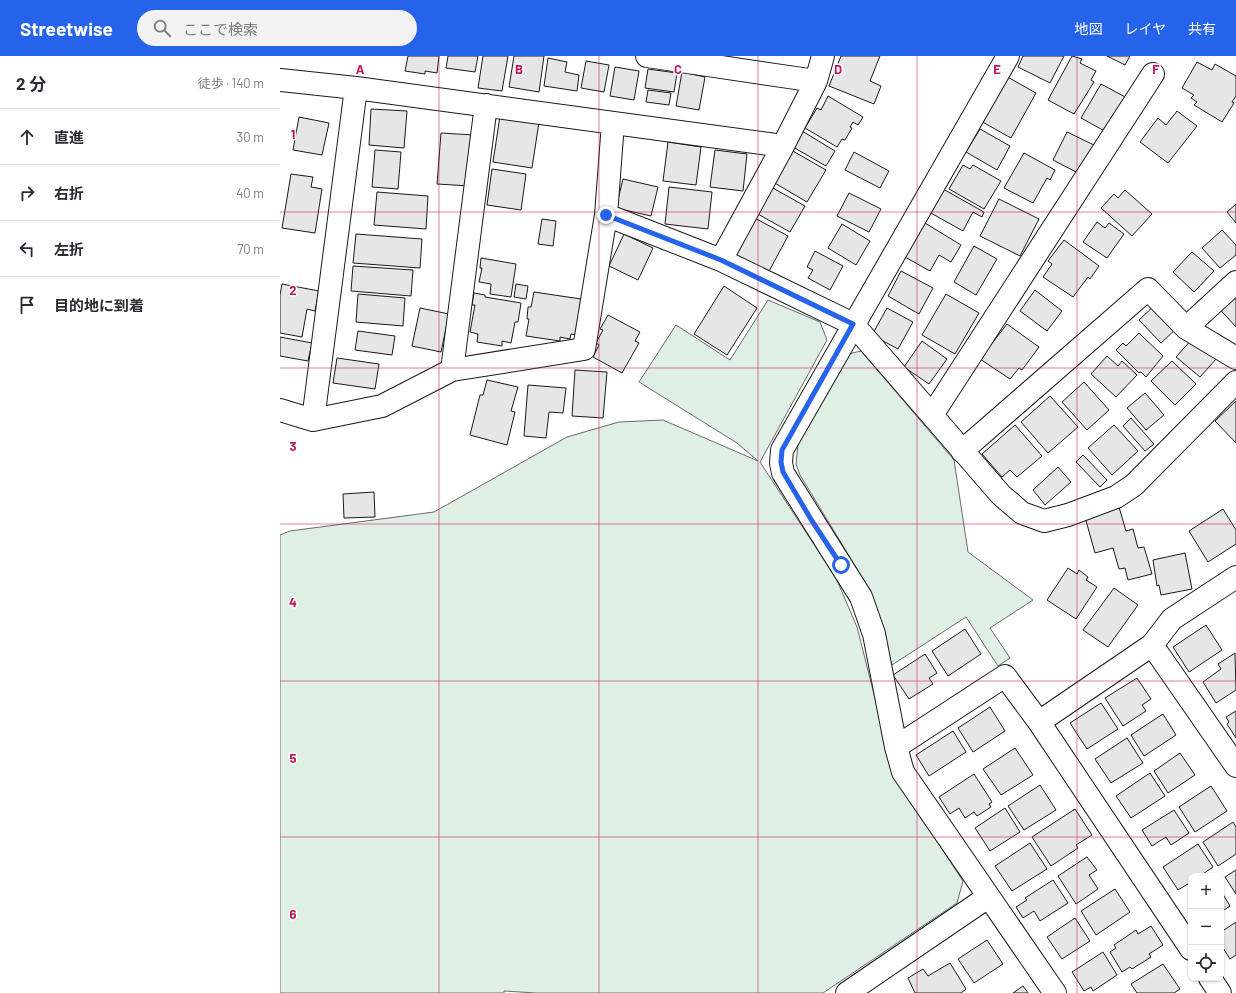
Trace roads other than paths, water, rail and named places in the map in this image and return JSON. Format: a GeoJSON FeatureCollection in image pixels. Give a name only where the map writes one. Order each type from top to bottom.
{"type":"FeatureCollection","features":[{"type":"Feature","properties":{"kind":"street"},"geometry":{"type":"LineString","coordinates":[[647,56],[816,81]]}},
{"type":"Feature","properties":{"kind":"street"},"geometry":{"type":"LineString","coordinates":[[721,260],[783,146],[816,81],[823,56]]}},
{"type":"Feature","properties":{"kind":"street"},"geometry":{"type":"LineString","coordinates":[[1008,56],[782,450],[781,462],[783,472],[790,485],[861,598],[874,634],[896,747],[903,772],[1055,993]]}},
{"type":"Feature","properties":{"kind":"street"},"geometry":{"type":"LineString","coordinates":[[932,414],[1153,74]]}},
{"type":"Feature","properties":{"kind":"street"},"geometry":{"type":"LineString","coordinates":[[280,80],[356,88],[783,146]]}},
{"type":"Feature","properties":{"kind":"street"},"geometry":{"type":"LineString","coordinates":[[313,420],[356,88]]}},
{"type":"Feature","properties":{"kind":"street"},"geometry":{"type":"LineString","coordinates":[[452,370],[486,106]]}},
{"type":"Feature","properties":{"kind":"street"},"geometry":{"type":"LineString","coordinates":[[280,410],[313,420],[382,406],[452,370],[584,349],[606,215],[613,123]]}},
{"type":"Feature","properties":{"kind":"street"},"geometry":{"type":"LineString","coordinates":[[606,215],[721,260],[853,324],[1001,495],[1022,513],[1044,520],[1068,515],[1116,497],[1134,485],[1236,382]]}},
{"type":"Feature","properties":{"kind":"street"},"geometry":{"type":"LineString","coordinates":[[1186,328],[1236,282]]}},
{"type":"Feature","properties":{"kind":"street"},"geometry":{"type":"LineString","coordinates":[[962,451],[1148,289],[1186,328],[1236,358]]}},
{"type":"Feature","properties":{"kind":"street"},"geometry":{"type":"LineString","coordinates":[[1039,722],[1152,645],[1172,619],[1236,577]]}},
{"type":"Feature","properties":{"kind":"street"},"geometry":{"type":"LineString","coordinates":[[1152,645],[1236,766]]}},
{"type":"Feature","properties":{"kind":"street"},"geometry":{"type":"LineString","coordinates":[[896,747],[1005,676],[1039,722],[1188,945]]}},
{"type":"Feature","properties":{"kind":"street"},"geometry":{"type":"LineString","coordinates":[[847,993],[988,897]]}},
{"type":"Feature","properties":{"kind":"street"},"geometry":{"type":"LineString","coordinates":[[1212,981],[1220,993]]}}]}
